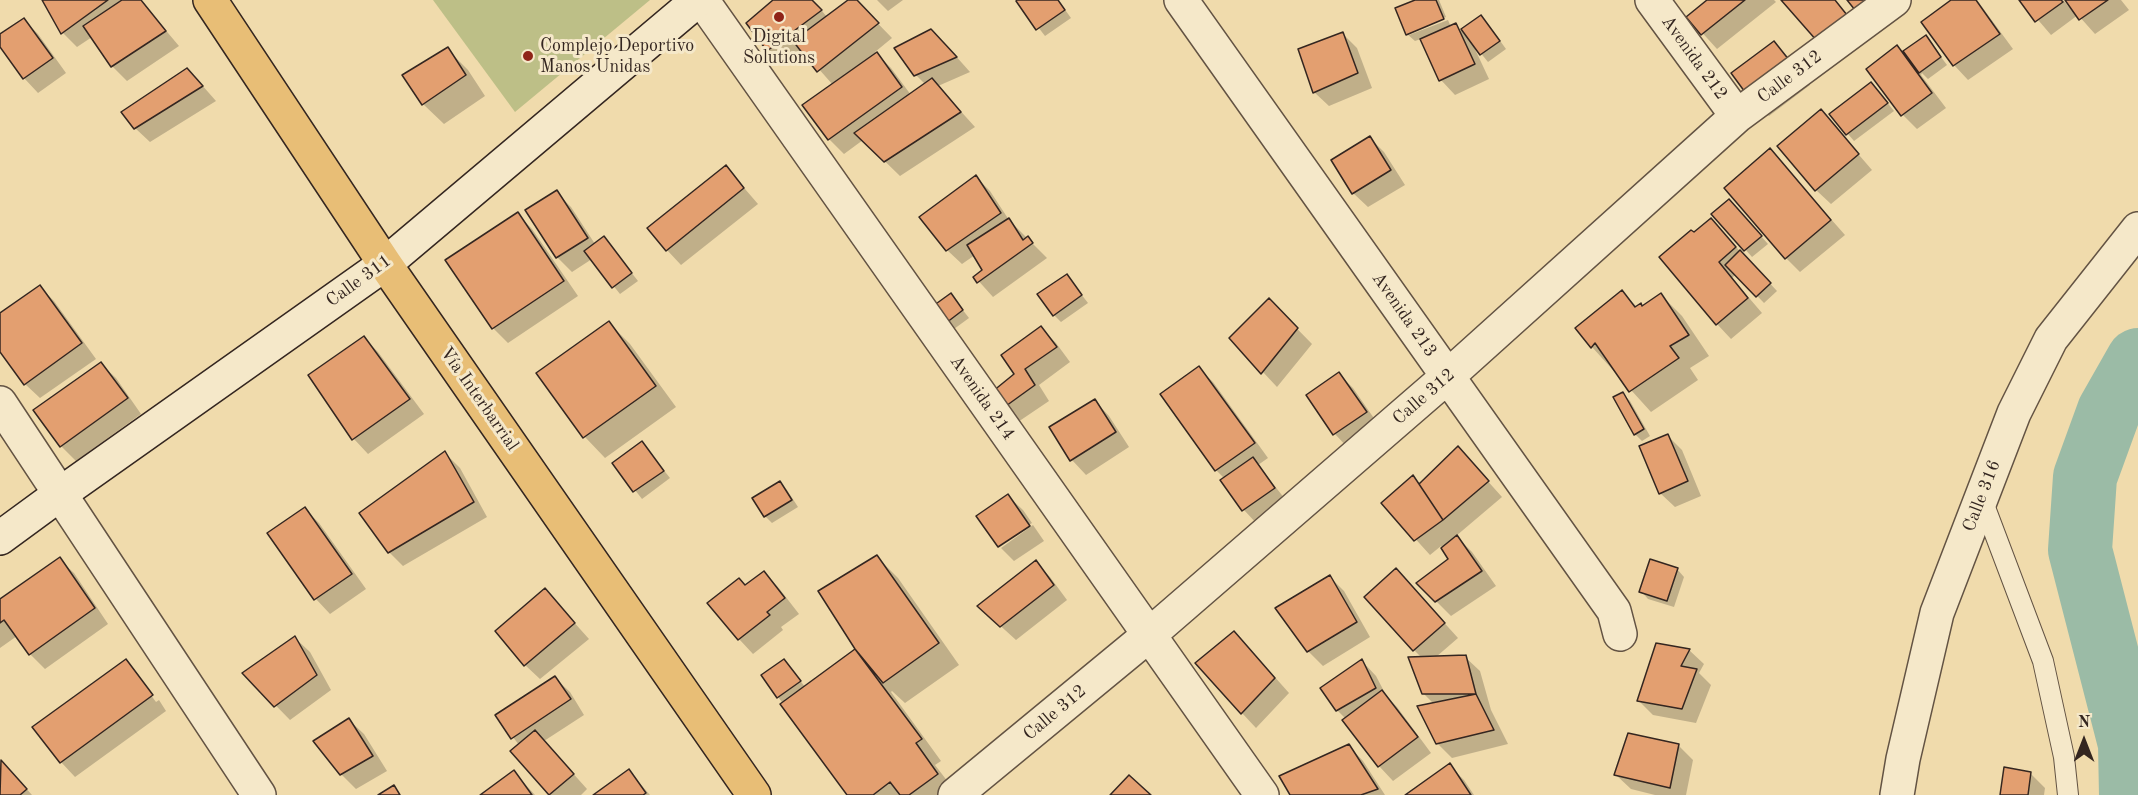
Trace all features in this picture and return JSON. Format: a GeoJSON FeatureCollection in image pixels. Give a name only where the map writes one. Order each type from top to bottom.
{"type":"FeatureCollection","features":[{"type":"Feature","properties":{"kind":"main road","name":"Vía Interbarrial"},"geometry":{"type":"LineString","coordinates":[[210,0],[385,264],[754,795]]}},
{"type":"Feature","properties":{"kind":"street","name":"Calle 311"},"geometry":{"type":"LineString","coordinates":[[0,538],[385,264],[700,0]]}},
{"type":"Feature","properties":{"kind":"street","name":"Avenida 214"},"geometry":{"type":"LineString","coordinates":[[700,0],[1262,795]]}},
{"type":"Feature","properties":{"kind":"street","name":"Avenida 213"},"geometry":{"type":"LineString","coordinates":[[1181,0],[1614,611],[1620,634]]}},
{"type":"Feature","properties":{"kind":"street","name":"Avenida 212"},"geometry":{"type":"LineString","coordinates":[[1652,0],[1737,116]]}},
{"type":"Feature","properties":{"kind":"street","name":"Calle 312"},"geometry":{"type":"LineString","coordinates":[[955,795],[1149,635],[1447,376],[1737,116],[1894,0]]}},
{"type":"Feature","properties":{"kind":"street","name":"Calle 316"},"geometry":{"type":"LineString","coordinates":[[1897,795],[1936,613],[2014,413],[2051,339],[2138,229]]}},
{"type":"Feature","properties":{"kind":"street"},"geometry":{"type":"LineString","coordinates":[[0,403],[259,795]]}},
{"type":"Feature","properties":{"kind":"lane"},"geometry":{"type":"LineString","coordinates":[[1981,497],[2043,661],[2064,757],[2068,795]]}},
{"type":"Feature","properties":{"kind":"green space","name":"Complejo Deportivo Manos Unidas"},"geometry":{"type":"Polygon","coordinates":[[[433,0],[650,0],[515,112],[433,0]]]}},
{"type":"Feature","properties":{"kind":"building"},"geometry":{"type":"Polygon","coordinates":[[[42,0],[108,0],[61,34],[42,0]]]}},
{"type":"Feature","properties":{"kind":"building"},"geometry":{"type":"Polygon","coordinates":[[[122,0],[141,0],[166,31],[111,67],[83,26],[122,0]]]}},
{"type":"Feature","properties":{"kind":"building"},"geometry":{"type":"Polygon","coordinates":[[[773,0],[812,0],[822,10],[767,51],[746,23],[773,0]]]}},
{"type":"Feature","properties":{"kind":"building"},"geometry":{"type":"Polygon","coordinates":[[[848,0],[857,0],[879,23],[817,72],[793,41],[848,0]]]}},
{"type":"Feature","properties":{"kind":"building"},"geometry":{"type":"Polygon","coordinates":[[[1017,0],[1058,0],[1065,10],[1036,30],[1017,0]]]}},
{"type":"Feature","properties":{"kind":"building"},"geometry":{"type":"Polygon","coordinates":[[[1415,0],[1436,0],[1444,19],[1406,35],[1395,8],[1415,0]]]}},
{"type":"Feature","properties":{"kind":"building"},"geometry":{"type":"Polygon","coordinates":[[[1707,0],[1745,0],[1701,35],[1686,17],[1707,0]]]}},
{"type":"Feature","properties":{"kind":"building"},"geometry":{"type":"Polygon","coordinates":[[[1781,0],[1835,0],[1847,15],[1817,41],[1781,0]]]}},
{"type":"Feature","properties":{"kind":"building"},"geometry":{"type":"Polygon","coordinates":[[[1847,0],[1874,0],[1859,15],[1847,0]]]}},
{"type":"Feature","properties":{"kind":"building"},"geometry":{"type":"Polygon","coordinates":[[[1951,0],[1976,0],[2000,34],[1953,66],[1921,22],[1951,0]]]}},
{"type":"Feature","properties":{"kind":"building"},"geometry":{"type":"Polygon","coordinates":[[[2019,0],[2061,0],[2063,2],[2035,22],[2019,0]]]}},
{"type":"Feature","properties":{"kind":"building"},"geometry":{"type":"Polygon","coordinates":[[[2065,0],[2108,0],[2079,20],[2065,0]]]}},
{"type":"Feature","properties":{"kind":"building"},"geometry":{"type":"Polygon","coordinates":[[[1481,15],[1500,41],[1480,55],[1461,29],[1481,15]]]}},
{"type":"Feature","properties":{"kind":"building"},"geometry":{"type":"Polygon","coordinates":[[[24,18],[53,58],[23,79],[0,47],[0,34],[24,18]]]}},
{"type":"Feature","properties":{"kind":"building"},"geometry":{"type":"Polygon","coordinates":[[[1456,23],[1475,64],[1439,81],[1420,39],[1456,23]]]}},
{"type":"Feature","properties":{"kind":"building"},"geometry":{"type":"Polygon","coordinates":[[[931,29],[957,57],[914,76],[894,48],[931,29]]]}},
{"type":"Feature","properties":{"kind":"building"},"geometry":{"type":"Polygon","coordinates":[[[1343,32],[1358,73],[1313,93],[1298,49],[1343,32]]]}},
{"type":"Feature","properties":{"kind":"building"},"geometry":{"type":"Polygon","coordinates":[[[1926,35],[1941,57],[1919,73],[1903,51],[1926,35]]]}},
{"type":"Feature","properties":{"kind":"building"},"geometry":{"type":"Polygon","coordinates":[[[1774,41],[1797,70],[1753,103],[1731,73],[1774,41]]]}},
{"type":"Feature","properties":{"kind":"building"},"geometry":{"type":"Polygon","coordinates":[[[1897,45],[1932,93],[1901,116],[1866,69],[1897,45]]]}},
{"type":"Feature","properties":{"kind":"building"},"geometry":{"type":"Polygon","coordinates":[[[448,47],[466,75],[422,105],[402,75],[448,47]]]}},
{"type":"Feature","properties":{"kind":"building"},"geometry":{"type":"Polygon","coordinates":[[[877,52],[902,87],[828,140],[802,105],[877,52]]]}},
{"type":"Feature","properties":{"kind":"building"},"geometry":{"type":"Polygon","coordinates":[[[187,68],[203,86],[134,129],[121,112],[187,68]]]}},
{"type":"Feature","properties":{"kind":"building"},"geometry":{"type":"Polygon","coordinates":[[[932,78],[961,112],[884,162],[854,133],[932,78]]]}},
{"type":"Feature","properties":{"kind":"building"},"geometry":{"type":"Polygon","coordinates":[[[1871,82],[1888,103],[1846,135],[1829,114],[1871,82]]]}},
{"type":"Feature","properties":{"kind":"building"},"geometry":{"type":"Polygon","coordinates":[[[1821,109],[1859,154],[1815,191],[1777,146],[1821,109]]]}},
{"type":"Feature","properties":{"kind":"building"},"geometry":{"type":"Polygon","coordinates":[[[1370,136],[1391,170],[1352,194],[1331,160],[1370,136]]]}},
{"type":"Feature","properties":{"kind":"building"},"geometry":{"type":"Polygon","coordinates":[[[1770,148],[1831,220],[1785,259],[1724,188],[1770,148]]]}},
{"type":"Feature","properties":{"kind":"building"},"geometry":{"type":"Polygon","coordinates":[[[726,165],[744,188],[666,251],[647,228],[726,165]]]}},
{"type":"Feature","properties":{"kind":"building"},"geometry":{"type":"Polygon","coordinates":[[[976,175],[1001,213],[946,251],[919,217],[976,175]]]}},
{"type":"Feature","properties":{"kind":"building"},"geometry":{"type":"Polygon","coordinates":[[[557,190],[588,238],[556,258],[525,210],[557,190]]]}},
{"type":"Feature","properties":{"kind":"building"},"geometry":{"type":"Polygon","coordinates":[[[1729,199],[1762,236],[1744,251],[1711,214],[1729,199]]]}},
{"type":"Feature","properties":{"kind":"building"},"geometry":{"type":"Polygon","coordinates":[[[518,212],[564,281],[492,329],[445,260],[518,212]]]}},
{"type":"Feature","properties":{"kind":"building"},"geometry":{"type":"Polygon","coordinates":[[[1009,218],[1023,240],[1028,236],[1033,243],[977,283],[973,277],[982,270],[967,245],[1009,218]]]}},
{"type":"Feature","properties":{"kind":"building"},"geometry":{"type":"Polygon","coordinates":[[[1711,218],[1736,247],[1719,262],[1748,298],[1716,325],[1659,257],[1691,230],[1694,232],[1711,218]]]}},
{"type":"Feature","properties":{"kind":"building"},"geometry":{"type":"Polygon","coordinates":[[[604,236],[632,273],[612,288],[584,251],[604,236]]]}},
{"type":"Feature","properties":{"kind":"building"},"geometry":{"type":"Polygon","coordinates":[[[1740,250],[1771,283],[1756,297],[1725,265],[1740,250]]]}},
{"type":"Feature","properties":{"kind":"building"},"geometry":{"type":"Polygon","coordinates":[[[1067,274],[1082,295],[1053,316],[1037,294],[1067,274]]]}},
{"type":"Feature","properties":{"kind":"building"},"geometry":{"type":"Polygon","coordinates":[[[40,285],[82,343],[24,385],[0,352],[0,313],[40,285]]]}},
{"type":"Feature","properties":{"kind":"building"},"geometry":{"type":"Polygon","coordinates":[[[1622,290],[1635,307],[1641,303],[1642,306],[1661,293],[1689,335],[1670,346],[1679,358],[1629,392],[1595,343],[1591,348],[1575,328],[1622,290]]]}},
{"type":"Feature","properties":{"kind":"building"},"geometry":{"type":"Polygon","coordinates":[[[951,293],[963,310],[946,323],[933,306],[951,293]]]}},
{"type":"Feature","properties":{"kind":"building"},"geometry":{"type":"Polygon","coordinates":[[[1269,298],[1298,328],[1261,374],[1229,338],[1269,298]]]}},
{"type":"Feature","properties":{"kind":"building"},"geometry":{"type":"Polygon","coordinates":[[[609,321],[656,386],[583,438],[536,373],[609,321]]]}},
{"type":"Feature","properties":{"kind":"building"},"geometry":{"type":"Polygon","coordinates":[[[1041,326],[1057,347],[1025,369],[1035,385],[999,411],[987,396],[1014,374],[1001,355],[1041,326]]]}},
{"type":"Feature","properties":{"kind":"building"},"geometry":{"type":"Polygon","coordinates":[[[364,336],[410,399],[352,440],[308,375],[364,336]]]}},
{"type":"Feature","properties":{"kind":"building"},"geometry":{"type":"Polygon","coordinates":[[[101,362],[128,398],[60,447],[33,410],[101,362]]]}},
{"type":"Feature","properties":{"kind":"building"},"geometry":{"type":"Polygon","coordinates":[[[1199,366],[1255,443],[1215,471],[1160,394],[1199,366]]]}},
{"type":"Feature","properties":{"kind":"building"},"geometry":{"type":"Polygon","coordinates":[[[1339,372],[1367,412],[1333,435],[1306,395],[1339,372]]]}},
{"type":"Feature","properties":{"kind":"building"},"geometry":{"type":"Polygon","coordinates":[[[1623,392],[1644,429],[1634,435],[1613,397],[1623,392]]]}},
{"type":"Feature","properties":{"kind":"building"},"geometry":{"type":"Polygon","coordinates":[[[1095,399],[1116,432],[1070,461],[1049,427],[1095,399]]]}},
{"type":"Feature","properties":{"kind":"building"},"geometry":{"type":"Polygon","coordinates":[[[1668,434],[1688,481],[1659,494],[1639,446],[1668,434]]]}},
{"type":"Feature","properties":{"kind":"building"},"geometry":{"type":"Polygon","coordinates":[[[642,441],[664,471],[633,492],[612,463],[642,441]]]}},
{"type":"Feature","properties":{"kind":"building"},"geometry":{"type":"Polygon","coordinates":[[[1458,446],[1489,481],[1443,520],[1419,484],[1458,446]]]}},
{"type":"Feature","properties":{"kind":"building"},"geometry":{"type":"Polygon","coordinates":[[[445,451],[474,502],[388,553],[359,513],[445,451]]]}},
{"type":"Feature","properties":{"kind":"building"},"geometry":{"type":"Polygon","coordinates":[[[1253,457],[1275,488],[1242,511],[1220,480],[1253,457]]]}},
{"type":"Feature","properties":{"kind":"building"},"geometry":{"type":"Polygon","coordinates":[[[1413,475],[1443,520],[1414,541],[1381,503],[1413,475]]]}},
{"type":"Feature","properties":{"kind":"building"},"geometry":{"type":"Polygon","coordinates":[[[780,481],[792,500],[764,517],[752,498],[780,481]]]}},
{"type":"Feature","properties":{"kind":"building"},"geometry":{"type":"Polygon","coordinates":[[[1008,494],[1030,526],[998,547],[976,516],[1008,494]]]}},
{"type":"Feature","properties":{"kind":"building"},"geometry":{"type":"Polygon","coordinates":[[[305,507],[352,574],[314,600],[267,533],[305,507]]]}},
{"type":"Feature","properties":{"kind":"building"},"geometry":{"type":"Polygon","coordinates":[[[1457,535],[1482,571],[1435,602],[1416,583],[1448,559],[1441,548],[1457,535]]]}},
{"type":"Feature","properties":{"kind":"building"},"geometry":{"type":"Polygon","coordinates":[[[877,555],[939,643],[883,683],[855,649],[818,591],[877,555]]]}},
{"type":"Feature","properties":{"kind":"building"},"geometry":{"type":"Polygon","coordinates":[[[60,557],[95,608],[29,655],[4,620],[0,623],[0,599],[60,557]]]}},
{"type":"Feature","properties":{"kind":"building"},"geometry":{"type":"Polygon","coordinates":[[[1650,559],[1678,568],[1667,601],[1639,592],[1650,559]]]}},
{"type":"Feature","properties":{"kind":"building"},"geometry":{"type":"Polygon","coordinates":[[[1036,560],[1054,585],[1000,627],[977,606],[1036,560]]]}},
{"type":"Feature","properties":{"kind":"building"},"geometry":{"type":"Polygon","coordinates":[[[1396,568],[1445,623],[1413,651],[1364,597],[1396,568]]]}},
{"type":"Feature","properties":{"kind":"building"},"geometry":{"type":"Polygon","coordinates":[[[764,571],[785,598],[767,612],[770,615],[738,640],[707,603],[739,578],[745,585],[764,571]]]}},
{"type":"Feature","properties":{"kind":"building"},"geometry":{"type":"Polygon","coordinates":[[[1330,575],[1357,622],[1307,652],[1275,608],[1330,575]]]}},
{"type":"Feature","properties":{"kind":"building"},"geometry":{"type":"Polygon","coordinates":[[[545,588],[575,623],[524,666],[495,631],[545,588]]]}},
{"type":"Feature","properties":{"kind":"building"},"geometry":{"type":"Polygon","coordinates":[[[1234,631],[1275,678],[1241,714],[1195,663],[1234,631]]]}},
{"type":"Feature","properties":{"kind":"building"},"geometry":{"type":"Polygon","coordinates":[[[295,636],[317,675],[274,707],[242,673],[295,636]]]}},
{"type":"Feature","properties":{"kind":"building"},"geometry":{"type":"Polygon","coordinates":[[[1656,643],[1690,649],[1681,666],[1697,669],[1682,709],[1637,701],[1656,643]]]}},
{"type":"Feature","properties":{"kind":"building"},"geometry":{"type":"Polygon","coordinates":[[[855,649],[922,739],[916,743],[938,774],[909,795],[900,795],[890,782],[873,795],[847,795],[780,704],[855,649]]]}},
{"type":"Feature","properties":{"kind":"building"},"geometry":{"type":"Polygon","coordinates":[[[1466,655],[1476,694],[1422,694],[1408,657],[1466,655]]]}},
{"type":"Feature","properties":{"kind":"building"},"geometry":{"type":"Polygon","coordinates":[[[126,659],[153,695],[60,763],[32,727],[126,659]]]}},
{"type":"Feature","properties":{"kind":"building"},"geometry":{"type":"Polygon","coordinates":[[[784,659],[801,681],[777,698],[761,675],[784,659]]]}},
{"type":"Feature","properties":{"kind":"building"},"geometry":{"type":"Polygon","coordinates":[[[1362,659],[1376,688],[1336,711],[1320,688],[1362,659]]]}},
{"type":"Feature","properties":{"kind":"building"},"geometry":{"type":"Polygon","coordinates":[[[555,676],[571,699],[511,739],[495,715],[555,676]]]}},
{"type":"Feature","properties":{"kind":"building"},"geometry":{"type":"Polygon","coordinates":[[[1382,690],[1418,737],[1378,767],[1342,720],[1382,690]]]}},
{"type":"Feature","properties":{"kind":"building"},"geometry":{"type":"Polygon","coordinates":[[[1476,694],[1494,730],[1436,744],[1417,706],[1476,694]]]}},
{"type":"Feature","properties":{"kind":"building"},"geometry":{"type":"Polygon","coordinates":[[[349,718],[373,756],[340,775],[313,741],[349,718]]]}},
{"type":"Feature","properties":{"kind":"building"},"geometry":{"type":"Polygon","coordinates":[[[535,730],[574,774],[549,795],[510,751],[535,730]]]}},
{"type":"Feature","properties":{"kind":"building"},"geometry":{"type":"Polygon","coordinates":[[[1628,733],[1679,744],[1670,788],[1614,775],[1628,733]]]}},
{"type":"Feature","properties":{"kind":"building"},"geometry":{"type":"Polygon","coordinates":[[[1349,744],[1378,789],[1361,795],[1290,795],[1279,776],[1349,744]]]}},
{"type":"Feature","properties":{"kind":"building"},"geometry":{"type":"Polygon","coordinates":[[[1,760],[27,789],[20,795],[0,795],[1,760]]]}},
{"type":"Feature","properties":{"kind":"building"},"geometry":{"type":"Polygon","coordinates":[[[1450,763],[1471,795],[1405,795],[1450,763]]]}},
{"type":"Feature","properties":{"kind":"building"},"geometry":{"type":"Polygon","coordinates":[[[2004,767],[2031,772],[2028,795],[2000,795],[2004,767]]]}},
{"type":"Feature","properties":{"kind":"building"},"geometry":{"type":"Polygon","coordinates":[[[629,769],[646,793],[643,795],[593,795],[629,769]]]}},
{"type":"Feature","properties":{"kind":"building"},"geometry":{"type":"Polygon","coordinates":[[[514,770],[532,795],[480,795],[514,770]]]}},
{"type":"Feature","properties":{"kind":"building"},"geometry":{"type":"Polygon","coordinates":[[[1129,775],[1151,795],[1110,795],[1129,775]]]}},
{"type":"Feature","properties":{"kind":"building"},"geometry":{"type":"Polygon","coordinates":[[[394,785],[400,795],[378,795],[394,785]]]}},
{"type":"Feature","properties":{"kind":"waterway"},"geometry":{"type":"LineString","coordinates":[[2131,795],[2130,744],[2080,550],[2085,477],[2109,411],[2138,360]]}},
{"type":"Feature","properties":{"kind":"place","name":"Digital Solutions"},"geometry":{"type":"Point","coordinates":[779,17]}},
{"type":"Feature","properties":{"kind":"place","name":"Complejo Deportivo Manos Unidas"},"geometry":{"type":"Point","coordinates":[528,56]}}]}
